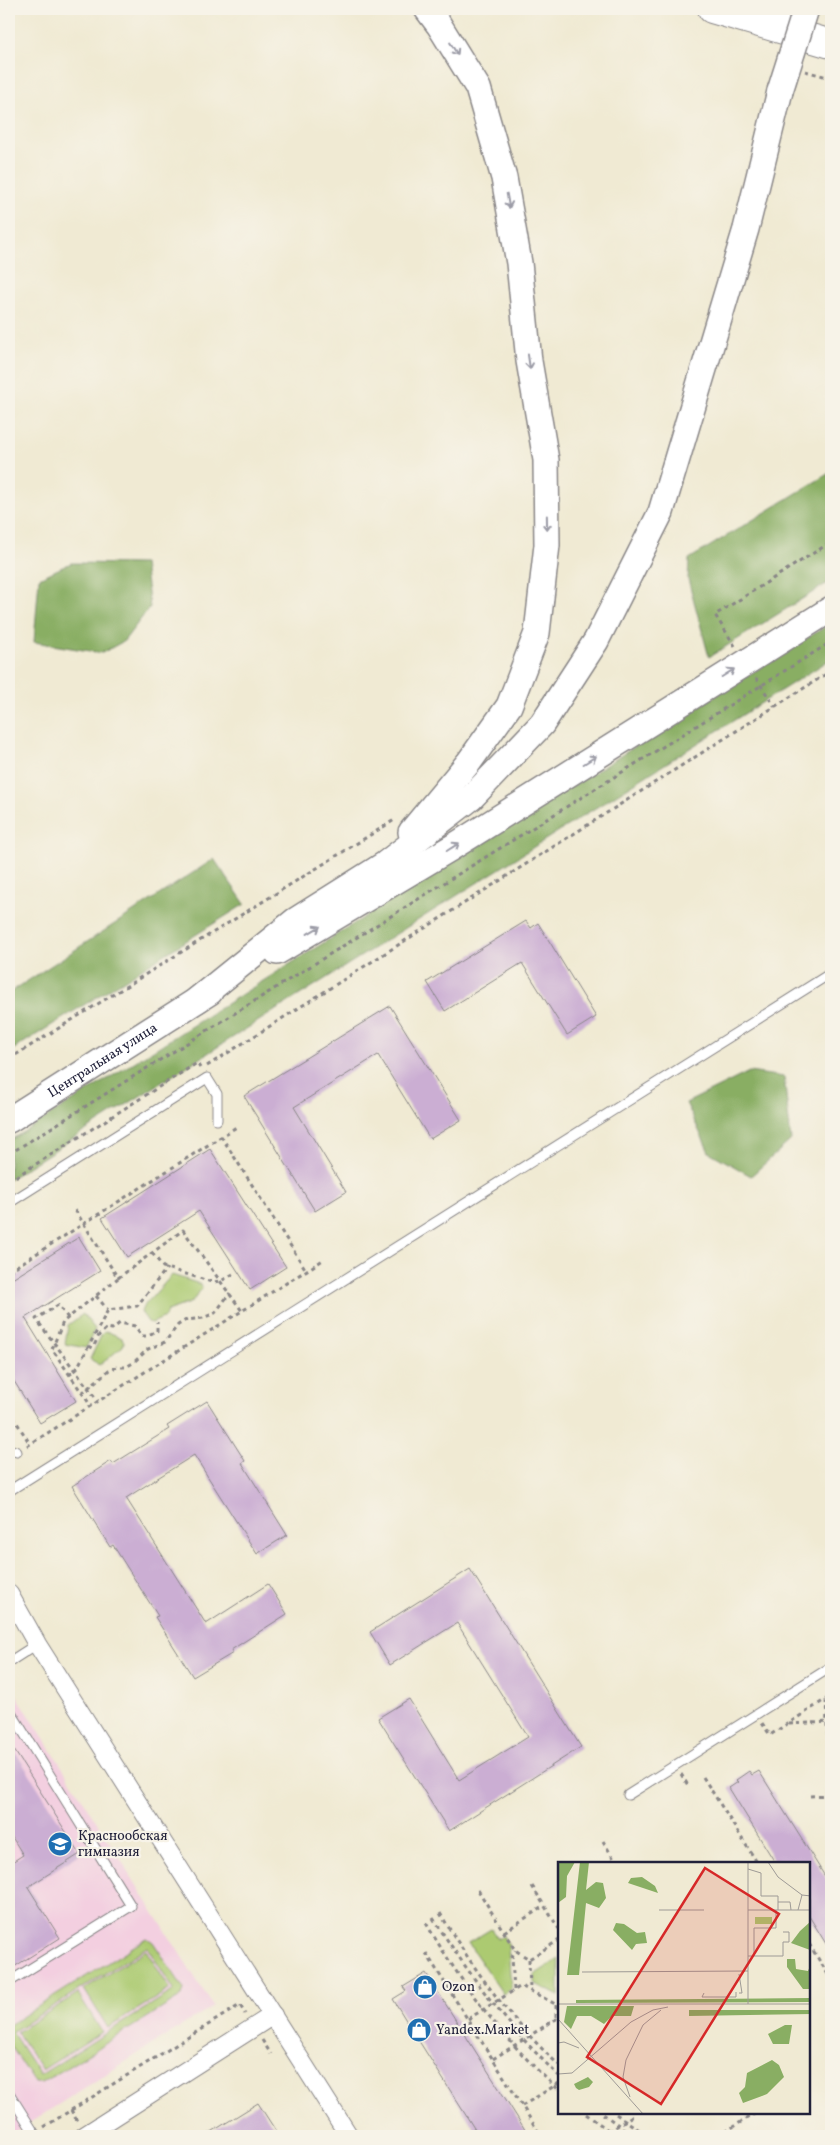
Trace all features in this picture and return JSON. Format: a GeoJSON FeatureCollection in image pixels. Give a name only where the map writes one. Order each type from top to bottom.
{"type":"FeatureCollection","features":[{"type":"Feature","properties":{"kind":"highway"},"geometry":{"type":"LineString","coordinates":[[712,9],[831,44]]}},
{"type":"Feature","properties":{"kind":"main road"},"geometry":{"type":"LineString","coordinates":[[385,864],[469,762],[509,706],[538,633],[547,545],[546,460],[529,361],[519,263],[504,178],[478,88],[427,9]]}},
{"type":"Feature","properties":{"kind":"main road"},"geometry":{"type":"LineString","coordinates":[[197,1000],[296,920],[385,864],[471,798],[542,724],[596,641],[661,512],[746,229],[780,91],[806,9]]}},
{"type":"Feature","properties":{"kind":"main road"},"geometry":{"type":"LineString","coordinates":[[197,1000],[451,848],[831,608]]}},
{"type":"Feature","properties":{"kind":"main road","name":"Центральная улица"},"geometry":{"type":"LineString","coordinates":[[9,1120],[197,1000]]}},
{"type":"Feature","properties":{"kind":"street"},"geometry":{"type":"LineString","coordinates":[[9,1594],[37,1644],[349,2136]]}},
{"type":"Feature","properties":{"kind":"street"},"geometry":{"type":"LineString","coordinates":[[84,2136],[273,2015]]}},
{"type":"Feature","properties":{"kind":"lane"},"geometry":{"type":"LineString","coordinates":[[9,1491],[831,973]]}},
{"type":"Feature","properties":{"kind":"lane"},"geometry":{"type":"LineString","coordinates":[[9,1203],[206,1078],[217,1094],[217,1125]]}},
{"type":"Feature","properties":{"kind":"lane"},"geometry":{"type":"LineString","coordinates":[[9,1662],[37,1644]]}},
{"type":"Feature","properties":{"kind":"lane"},"geometry":{"type":"LineString","coordinates":[[628,1795],[831,1667]]}},
{"type":"Feature","properties":{"kind":"lane"},"geometry":{"type":"LineString","coordinates":[[9,1709],[131,1906],[9,1982]]}},
{"type":"Feature","properties":{"kind":"lane"},"geometry":{"type":"LineString","coordinates":[[9,2093],[35,2135]]}},
{"type":"Feature","properties":{"kind":"path"},"geometry":{"type":"LineString","coordinates":[[788,66],[831,78]]}},
{"type":"Feature","properties":{"kind":"path"},"geometry":{"type":"LineString","coordinates":[[715,615],[831,542]]}},
{"type":"Feature","properties":{"kind":"path"},"geometry":{"type":"LineString","coordinates":[[9,1154],[831,642]]}},
{"type":"Feature","properties":{"kind":"path"},"geometry":{"type":"LineString","coordinates":[[9,1181],[197,1063],[201,1070],[831,671]]}},
{"type":"Feature","properties":{"kind":"path"},"geometry":{"type":"LineString","coordinates":[[9,1059],[398,817]]}},
{"type":"Feature","properties":{"kind":"path"},"geometry":{"type":"LineString","coordinates":[[192,1066],[201,1081]]}},
{"type":"Feature","properties":{"kind":"path"},"geometry":{"type":"LineString","coordinates":[[217,1125],[222,1137],[306,1270]]}},
{"type":"Feature","properties":{"kind":"path"},"geometry":{"type":"LineString","coordinates":[[9,1271],[238,1126]]}},
{"type":"Feature","properties":{"kind":"path"},"geometry":{"type":"LineString","coordinates":[[75,1210],[118,1278]]}},
{"type":"Feature","properties":{"kind":"path"},"geometry":{"type":"LineString","coordinates":[[91,1406],[52,1348],[63,1322],[183,1230],[242,1310]]}},
{"type":"Feature","properties":{"kind":"path"},"geometry":{"type":"LineString","coordinates":[[152,1253],[163,1267],[212,1282],[221,1282],[235,1273]]}},
{"type":"Feature","properties":{"kind":"path"},"geometry":{"type":"LineString","coordinates":[[13,1450],[30,1444],[323,1260]]}},
{"type":"Feature","properties":{"kind":"path"},"geometry":{"type":"LineString","coordinates":[[108,1310],[137,1306],[167,1268]]}},
{"type":"Feature","properties":{"kind":"path"},"geometry":{"type":"LineString","coordinates":[[82,1394],[110,1370],[117,1366],[126,1367],[148,1349],[165,1342],[178,1325],[186,1320],[203,1318],[215,1313],[230,1293]]}},
{"type":"Feature","properties":{"kind":"path"},"geometry":{"type":"LineString","coordinates":[[96,1296],[108,1310]]}},
{"type":"Feature","properties":{"kind":"path"},"geometry":{"type":"LineString","coordinates":[[68,1318],[58,1305],[36,1319],[98,1401]]}},
{"type":"Feature","properties":{"kind":"path"},"geometry":{"type":"LineString","coordinates":[[70,1375],[76,1370],[108,1310]]}},
{"type":"Feature","properties":{"kind":"path"},"geometry":{"type":"LineString","coordinates":[[89,1346],[93,1348],[100,1335],[107,1328],[112,1329],[120,1324],[135,1326],[142,1336],[146,1336],[157,1331],[156,1322]]}},
{"type":"Feature","properties":{"kind":"path"},"geometry":{"type":"LineString","coordinates":[[9,1410],[30,1444]]}},
{"type":"Feature","properties":{"kind":"path"},"geometry":{"type":"LineString","coordinates":[[770,1735],[831,1696]]}},
{"type":"Feature","properties":{"kind":"path"},"geometry":{"type":"LineString","coordinates":[[810,1796],[831,1796],[829,1722],[826,1699]]}},
{"type":"Feature","properties":{"kind":"path"},"geometry":{"type":"LineString","coordinates":[[787,1724],[829,1722]]}},
{"type":"Feature","properties":{"kind":"path"},"geometry":{"type":"LineString","coordinates":[[703,1777],[757,1862]]}},
{"type":"Feature","properties":{"kind":"path"},"geometry":{"type":"LineString","coordinates":[[603,1841],[616,1862]]}},
{"type":"Feature","properties":{"kind":"path"},"geometry":{"type":"LineString","coordinates":[[532,1886],[558,1927]]}},
{"type":"Feature","properties":{"kind":"path"},"geometry":{"type":"LineString","coordinates":[[478,1890],[515,1950],[528,1958]]}},
{"type":"Feature","properties":{"kind":"path"},"geometry":{"type":"LineString","coordinates":[[504,1932],[544,1906]]}},
{"type":"Feature","properties":{"kind":"path"},"geometry":{"type":"LineString","coordinates":[[440,1914],[468,1958],[499,2000],[529,2036],[558,2065]]}},
{"type":"Feature","properties":{"kind":"path"},"geometry":{"type":"LineString","coordinates":[[433,1918],[492,2004],[523,2040],[558,2075]]}},
{"type":"Feature","properties":{"kind":"path"},"geometry":{"type":"LineString","coordinates":[[426,1923],[453,1968],[484,2010],[514,2046],[558,2089]]}},
{"type":"Feature","properties":{"kind":"path"},"geometry":{"type":"LineString","coordinates":[[528,1958],[558,1941]]}},
{"type":"Feature","properties":{"kind":"path"},"geometry":{"type":"LineString","coordinates":[[810,1946],[831,1979]]}},
{"type":"Feature","properties":{"kind":"path"},"geometry":{"type":"LineString","coordinates":[[514,1990],[512,1956],[515,1950]]}},
{"type":"Feature","properties":{"kind":"path"},"geometry":{"type":"LineString","coordinates":[[426,1953],[541,2136]]}},
{"type":"Feature","properties":{"kind":"path"},"geometry":{"type":"LineString","coordinates":[[528,1958],[530,1991]]}},
{"type":"Feature","properties":{"kind":"path"},"geometry":{"type":"LineString","coordinates":[[468,2019],[521,1986],[557,2005],[557,2020],[493,2059]]}},
{"type":"Feature","properties":{"kind":"path"},"geometry":{"type":"LineString","coordinates":[[35,2135],[240,2005],[271,2054]]}},
{"type":"Feature","properties":{"kind":"path"},"geometry":{"type":"LineString","coordinates":[[522,2106],[558,2084]]}},
{"type":"Feature","properties":{"kind":"path"},"geometry":{"type":"LineString","coordinates":[[587,2115],[616,2136]]}},
{"type":"Feature","properties":{"kind":"path"},"geometry":{"type":"LineString","coordinates":[[604,2115],[617,2126],[634,2136]]}},
{"type":"Feature","properties":{"kind":"path"},"geometry":{"type":"LineString","coordinates":[[617,2115],[648,2136]]}},
{"type":"Feature","properties":{"kind":"path"},"geometry":{"type":"LineString","coordinates":[[602,2136],[634,2115]]}},
{"type":"Feature","properties":{"kind":"path"},"geometry":{"type":"LineString","coordinates":[[720,2136],[752,2115]]}},
{"type":"Feature","properties":{"kind":"shaded area","name":"Краснообская гимназия"},"geometry":{"type":"Polygon","coordinates":[[[9,1683],[213,2006],[9,2136],[9,1683]]]}},
{"type":"Feature","properties":{"kind":"green space"},"geometry":{"type":"Polygon","coordinates":[[[831,472],[831,581],[709,657],[688,579],[689,559],[831,472]]]}},
{"type":"Feature","properties":{"kind":"green space"},"geometry":{"type":"Polygon","coordinates":[[[71,563],[144,564],[150,607],[124,641],[102,653],[34,642],[39,578],[71,563]]]}},
{"type":"Feature","properties":{"kind":"green space"},"geometry":{"type":"Polygon","coordinates":[[[831,623],[831,659],[9,1179],[9,1141],[831,623]]]}},
{"type":"Feature","properties":{"kind":"green space"},"geometry":{"type":"Polygon","coordinates":[[[214,859],[245,904],[9,1052],[9,993],[214,859]]]}},
{"type":"Feature","properties":{"kind":"green space"},"geometry":{"type":"Polygon","coordinates":[[[749,1072],[784,1077],[791,1140],[751,1176],[709,1152],[686,1103],[749,1072]]]}},
{"type":"Feature","properties":{"kind":"green space"},"geometry":{"type":"Polygon","coordinates":[[[172,1275],[200,1284],[202,1288],[192,1302],[167,1311],[165,1317],[152,1323],[148,1322],[141,1312],[143,1307],[172,1275]]]}},
{"type":"Feature","properties":{"kind":"green space"},"geometry":{"type":"Polygon","coordinates":[[[83,1314],[95,1329],[86,1348],[65,1344],[68,1325],[83,1314]]]}},
{"type":"Feature","properties":{"kind":"green space"},"geometry":{"type":"Polygon","coordinates":[[[106,1331],[122,1338],[124,1342],[123,1346],[100,1365],[90,1359],[102,1334],[106,1331]]]}},
{"type":"Feature","properties":{"kind":"green space"},"geometry":{"type":"Polygon","coordinates":[[[491,1929],[498,1939],[503,1936],[508,1944],[511,1989],[503,1994],[468,1943],[491,1929]]]}},
{"type":"Feature","properties":{"kind":"green space"},"geometry":{"type":"Polygon","coordinates":[[[147,1938],[153,1942],[184,1989],[182,1996],[42,2083],[35,2083],[9,2043],[9,2025],[147,1938]],[[147,1947],[12,2032],[40,2075],[174,1990],[147,1947]]]}},
{"type":"Feature","properties":{"kind":"green space"},"geometry":{"type":"Polygon","coordinates":[[[146,1950],[170,1989],[108,2028],[84,1989],[146,1950]]]}},
{"type":"Feature","properties":{"kind":"green space"},"geometry":{"type":"Polygon","coordinates":[[[558,1960],[558,1995],[534,1983],[534,1975],[558,1960]]]}},
{"type":"Feature","properties":{"kind":"green space"},"geometry":{"type":"Polygon","coordinates":[[[78,1993],[102,2032],[42,2070],[17,2032],[78,1993]]]}},
{"type":"Feature","properties":{"kind":"building"},"geometry":{"type":"Polygon","coordinates":[[[526,921],[531,928],[538,923],[596,1017],[567,1035],[522,963],[445,1011],[427,982],[526,921]]]}},
{"type":"Feature","properties":{"kind":"building"},"geometry":{"type":"Polygon","coordinates":[[[390,1006],[461,1120],[430,1139],[378,1055],[294,1107],[346,1192],[315,1211],[244,1096],[390,1006]]]}},
{"type":"Feature","properties":{"kind":"building"},"geometry":{"type":"Polygon","coordinates":[[[210,1149],[286,1267],[250,1290],[199,1211],[127,1257],[102,1218],[210,1149]]]}},
{"type":"Feature","properties":{"kind":"building"},"geometry":{"type":"Polygon","coordinates":[[[79,1237],[100,1271],[25,1318],[76,1401],[40,1423],[9,1373],[9,1281],[79,1237]]]}},
{"type":"Feature","properties":{"kind":"building"},"geometry":{"type":"Polygon","coordinates":[[[207,1401],[245,1461],[242,1463],[287,1535],[257,1554],[194,1455],[126,1498],[206,1624],[268,1584],[287,1614],[231,1650],[233,1653],[193,1677],[155,1617],[158,1616],[113,1545],[110,1547],[72,1486],[111,1461],[113,1464],[169,1429],[167,1426],[207,1401]]]}},
{"type":"Feature","properties":{"kind":"building"},"geometry":{"type":"Polygon","coordinates":[[[470,1569],[581,1747],[449,1831],[378,1718],[409,1699],[459,1780],[528,1737],[457,1623],[390,1665],[370,1632],[470,1569]]]}},
{"type":"Feature","properties":{"kind":"building"},"geometry":{"type":"Polygon","coordinates":[[[9,1742],[80,1854],[28,1887],[60,1938],[9,1970],[9,1864],[23,1855],[9,1832],[9,1742]]]}},
{"type":"Feature","properties":{"kind":"building"},"geometry":{"type":"Polygon","coordinates":[[[749,1771],[752,1775],[759,1771],[831,1886],[831,1952],[810,1918],[810,1862],[775,1862],[729,1788],[738,1782],[736,1780],[749,1771]]]}},
{"type":"Feature","properties":{"kind":"building"},"geometry":{"type":"Polygon","coordinates":[[[426,1973],[529,2136],[479,2136],[412,2030],[393,1999],[406,1991],[403,1987],[426,1973]]]}},
{"type":"Feature","properties":{"kind":"building"},"geometry":{"type":"Polygon","coordinates":[[[258,2103],[279,2136],[205,2136],[258,2103]]]}},
{"type":"Feature","properties":{"kind":"place","name":"Краснообская гимназия"},"geometry":{"type":"Point","coordinates":[60,1844]}},
{"type":"Feature","properties":{"kind":"place","name":"Ozon"},"geometry":{"type":"Point","coordinates":[425,1987]}},
{"type":"Feature","properties":{"kind":"place","name":"Yandex.Market"},"geometry":{"type":"Point","coordinates":[419,2030]}}]}
